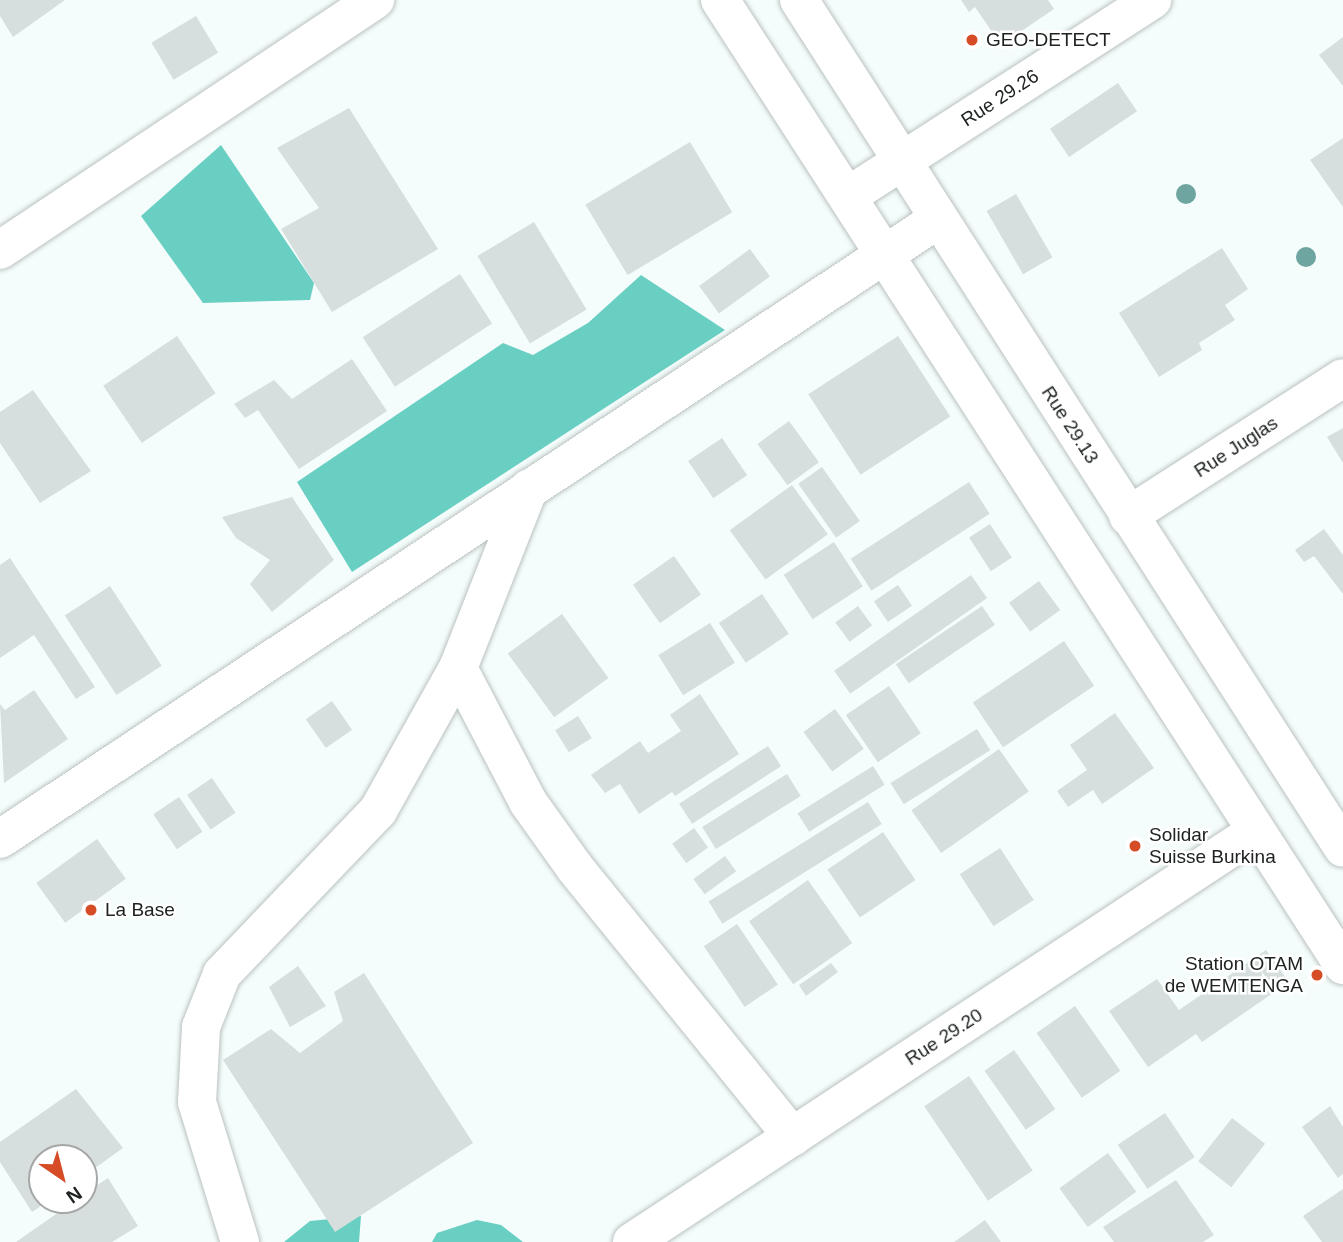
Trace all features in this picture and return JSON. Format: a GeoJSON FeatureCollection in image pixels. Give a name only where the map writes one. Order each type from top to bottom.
{"type":"FeatureCollection","features":[{"type":"Feature","properties":{"kind":"street"},"geometry":{"type":"LineString","coordinates":[[0,250],[375,0]]}},
{"type":"Feature","properties":{"kind":"street"},"geometry":{"type":"LineString","coordinates":[[720,0],[1343,965]]}},
{"type":"Feature","properties":{"kind":"street","name":"Rue 29.13"},"geometry":{"type":"LineString","coordinates":[[799,0],[937,220],[1343,848]]}},
{"type":"Feature","properties":{"kind":"street","name":"Rue 29.26"},"geometry":{"type":"LineString","coordinates":[[848,196],[1152,0]]}},
{"type":"Feature","properties":{"kind":"street"},"geometry":{"type":"LineString","coordinates":[[0,839],[937,220]]}},
{"type":"Feature","properties":{"kind":"street","name":"Rue Juglas"},"geometry":{"type":"LineString","coordinates":[[1128,516],[1343,378]]}},
{"type":"Feature","properties":{"kind":"street"},"geometry":{"type":"LineString","coordinates":[[240,1242],[197,1102],[201,1027],[222,974],[378,811],[458,668],[529,488]]}},
{"type":"Feature","properties":{"kind":"street"},"geometry":{"type":"LineString","coordinates":[[458,668],[528,802],[583,878],[793,1137]]}},
{"type":"Feature","properties":{"kind":"street","name":"Rue 29.20"},"geometry":{"type":"LineString","coordinates":[[632,1242],[1255,832]]}},
{"type":"Feature","properties":{"kind":"shaded area"},"geometry":{"type":"Polygon","coordinates":[[[221,145],[314,283],[310,300],[203,303],[141,216],[221,145]]]}},
{"type":"Feature","properties":{"kind":"shaded area"},"geometry":{"type":"Polygon","coordinates":[[[641,275],[725,330],[352,572],[297,482],[503,343],[533,355],[588,323],[641,275]]]}},
{"type":"Feature","properties":{"kind":"shaded area"},"geometry":{"type":"Polygon","coordinates":[[[361,1216],[359,1242],[284,1242],[310,1221],[361,1216]]]}},
{"type":"Feature","properties":{"kind":"shaded area"},"geometry":{"type":"Polygon","coordinates":[[[477,1220],[501,1225],[523,1242],[432,1242],[437,1233],[477,1220]]]}},
{"type":"Feature","properties":{"kind":"building"},"geometry":{"type":"Polygon","coordinates":[[[0,0],[65,0],[13,37],[0,16],[0,0]]]}},
{"type":"Feature","properties":{"kind":"building"},"geometry":{"type":"Polygon","coordinates":[[[961,0],[1048,0],[1054,9],[1001,45],[975,7],[969,12],[961,0]]]}},
{"type":"Feature","properties":{"kind":"building"},"geometry":{"type":"Polygon","coordinates":[[[196,16],[218,53],[174,80],[151,43],[196,16]]]}},
{"type":"Feature","properties":{"kind":"building"},"geometry":{"type":"Polygon","coordinates":[[[1343,37],[1343,86],[1319,55],[1343,37]]]}},
{"type":"Feature","properties":{"kind":"building"},"geometry":{"type":"Polygon","coordinates":[[[1118,83],[1137,111],[1069,157],[1050,129],[1118,83]]]}},
{"type":"Feature","properties":{"kind":"building"},"geometry":{"type":"Polygon","coordinates":[[[349,108],[438,249],[332,312],[281,229],[319,208],[277,148],[349,108]]]}},
{"type":"Feature","properties":{"kind":"building"},"geometry":{"type":"Polygon","coordinates":[[[1343,138],[1343,207],[1310,160],[1343,138]]]}},
{"type":"Feature","properties":{"kind":"building"},"geometry":{"type":"Polygon","coordinates":[[[690,142],[732,212],[628,275],[585,205],[690,142]]]}},
{"type":"Feature","properties":{"kind":"building"},"geometry":{"type":"Polygon","coordinates":[[[1016,194],[1052,257],[1023,274],[987,211],[1016,194]]]}},
{"type":"Feature","properties":{"kind":"building"},"geometry":{"type":"Polygon","coordinates":[[[534,222],[587,309],[530,343],[477,256],[534,222]]]}},
{"type":"Feature","properties":{"kind":"building"},"geometry":{"type":"Polygon","coordinates":[[[1222,248],[1248,289],[1225,305],[1235,320],[1199,343],[1202,350],[1159,377],[1119,313],[1222,248]]]}},
{"type":"Feature","properties":{"kind":"building"},"geometry":{"type":"Polygon","coordinates":[[[750,249],[770,277],[719,314],[699,286],[750,249]]]}},
{"type":"Feature","properties":{"kind":"building"},"geometry":{"type":"Polygon","coordinates":[[[460,274],[492,323],[395,387],[363,337],[460,274]]]}},
{"type":"Feature","properties":{"kind":"building"},"geometry":{"type":"Polygon","coordinates":[[[177,336],[216,393],[142,443],[103,386],[177,336]]]}},
{"type":"Feature","properties":{"kind":"building"},"geometry":{"type":"Polygon","coordinates":[[[898,336],[950,417],[861,475],[808,394],[898,336]]]}},
{"type":"Feature","properties":{"kind":"building"},"geometry":{"type":"Polygon","coordinates":[[[352,359],[387,411],[299,469],[258,410],[245,418],[234,404],[274,380],[292,399],[352,359]]]}},
{"type":"Feature","properties":{"kind":"building"},"geometry":{"type":"Polygon","coordinates":[[[33,390],[91,471],[40,503],[0,443],[0,412],[33,390]]]}},
{"type":"Feature","properties":{"kind":"building"},"geometry":{"type":"Polygon","coordinates":[[[789,421],[819,462],[787,485],[757,444],[789,421]]]}},
{"type":"Feature","properties":{"kind":"building"},"geometry":{"type":"Polygon","coordinates":[[[1343,428],[1343,463],[1327,437],[1343,428]]]}},
{"type":"Feature","properties":{"kind":"building"},"geometry":{"type":"Polygon","coordinates":[[[722,438],[747,475],[713,498],[688,461],[722,438]]]}},
{"type":"Feature","properties":{"kind":"building"},"geometry":{"type":"Polygon","coordinates":[[[822,467],[860,521],[836,538],[798,484],[822,467]]]}},
{"type":"Feature","properties":{"kind":"building"},"geometry":{"type":"Polygon","coordinates":[[[969,482],[990,514],[871,591],[851,559],[969,482]]]}},
{"type":"Feature","properties":{"kind":"building"},"geometry":{"type":"Polygon","coordinates":[[[792,485],[828,534],[766,580],[730,530],[792,485]]]}},
{"type":"Feature","properties":{"kind":"building"},"geometry":{"type":"Polygon","coordinates":[[[292,497],[334,560],[272,612],[250,584],[270,560],[236,538],[222,517],[292,497]]]}},
{"type":"Feature","properties":{"kind":"building"},"geometry":{"type":"Polygon","coordinates":[[[990,524],[1012,558],[991,571],[969,538],[990,524]]]}},
{"type":"Feature","properties":{"kind":"building"},"geometry":{"type":"Polygon","coordinates":[[[1324,529],[1343,555],[1343,594],[1314,556],[1304,562],[1295,550],[1324,529]]]}},
{"type":"Feature","properties":{"kind":"building"},"geometry":{"type":"Polygon","coordinates":[[[834,542],[863,586],[813,619],[784,575],[834,542]]]}},
{"type":"Feature","properties":{"kind":"building"},"geometry":{"type":"Polygon","coordinates":[[[674,556],[701,595],[660,623],[633,585],[674,556]]]}},
{"type":"Feature","properties":{"kind":"building"},"geometry":{"type":"Polygon","coordinates":[[[10,558],[95,687],[76,699],[34,635],[0,658],[0,565],[10,558]]]}},
{"type":"Feature","properties":{"kind":"building"},"geometry":{"type":"Polygon","coordinates":[[[971,575],[987,598],[850,694],[834,671],[971,575]]]}},
{"type":"Feature","properties":{"kind":"building"},"geometry":{"type":"Polygon","coordinates":[[[1039,581],[1060,610],[1030,632],[1009,603],[1039,581]]]}},
{"type":"Feature","properties":{"kind":"building"},"geometry":{"type":"Polygon","coordinates":[[[898,585],[912,606],[888,622],[874,601],[898,585]]]}},
{"type":"Feature","properties":{"kind":"building"},"geometry":{"type":"Polygon","coordinates":[[[110,586],[162,666],[116,695],[65,615],[110,586]]]}},
{"type":"Feature","properties":{"kind":"building"},"geometry":{"type":"Polygon","coordinates":[[[762,594],[789,634],[746,663],[719,623],[762,594]]]}},
{"type":"Feature","properties":{"kind":"building"},"geometry":{"type":"Polygon","coordinates":[[[858,606],[872,625],[849,642],[835,622],[858,606]]]}},
{"type":"Feature","properties":{"kind":"building"},"geometry":{"type":"Polygon","coordinates":[[[982,606],[995,625],[909,683],[896,664],[982,606]]]}},
{"type":"Feature","properties":{"kind":"building"},"geometry":{"type":"Polygon","coordinates":[[[562,614],[608,678],[554,717],[508,653],[562,614]]]}},
{"type":"Feature","properties":{"kind":"building"},"geometry":{"type":"Polygon","coordinates":[[[710,623],[735,663],[683,695],[658,655],[710,623]]]}},
{"type":"Feature","properties":{"kind":"building"},"geometry":{"type":"Polygon","coordinates":[[[1064,641],[1094,686],[1003,747],[973,703],[1064,641]]]}},
{"type":"Feature","properties":{"kind":"building"},"geometry":{"type":"Polygon","coordinates":[[[889,686],[921,733],[878,762],[846,715],[889,686]]]}},
{"type":"Feature","properties":{"kind":"building"},"geometry":{"type":"Polygon","coordinates":[[[34,690],[68,739],[4,783],[0,704],[5,710],[34,690]]]}},
{"type":"Feature","properties":{"kind":"building"},"geometry":{"type":"Polygon","coordinates":[[[700,694],[739,754],[675,796],[672,792],[639,814],[620,784],[605,793],[591,775],[640,741],[648,753],[681,731],[670,715],[700,694]]]}},
{"type":"Feature","properties":{"kind":"building"},"geometry":{"type":"Polygon","coordinates":[[[332,701],[352,730],[326,748],[306,719],[332,701]]]}},
{"type":"Feature","properties":{"kind":"building"},"geometry":{"type":"Polygon","coordinates":[[[835,709],[864,749],[832,772],[803,732],[835,709]]]}},
{"type":"Feature","properties":{"kind":"building"},"geometry":{"type":"Polygon","coordinates":[[[1115,713],[1154,768],[1102,804],[1093,790],[1068,807],[1057,791],[1087,770],[1070,745],[1115,713]]]}},
{"type":"Feature","properties":{"kind":"building"},"geometry":{"type":"Polygon","coordinates":[[[578,716],[592,738],[569,752],[555,730],[578,716]]]}},
{"type":"Feature","properties":{"kind":"building"},"geometry":{"type":"Polygon","coordinates":[[[977,729],[990,750],[904,804],[890,783],[977,729]]]}},
{"type":"Feature","properties":{"kind":"building"},"geometry":{"type":"Polygon","coordinates":[[[768,746],[781,766],[692,824],[679,804],[768,746]]]}},
{"type":"Feature","properties":{"kind":"building"},"geometry":{"type":"Polygon","coordinates":[[[999,749],[1029,792],[941,853],[911,810],[999,749]]]}},
{"type":"Feature","properties":{"kind":"building"},"geometry":{"type":"Polygon","coordinates":[[[873,766],[885,785],[809,832],[798,813],[873,766]]]}},
{"type":"Feature","properties":{"kind":"building"},"geometry":{"type":"Polygon","coordinates":[[[787,774],[801,796],[716,849],[702,827],[787,774]]]}},
{"type":"Feature","properties":{"kind":"building"},"geometry":{"type":"Polygon","coordinates":[[[212,778],[235,813],[211,830],[187,795],[212,778]]]}},
{"type":"Feature","properties":{"kind":"building"},"geometry":{"type":"Polygon","coordinates":[[[179,797],[202,832],[177,849],[153,814],[179,797]]]}},
{"type":"Feature","properties":{"kind":"building"},"geometry":{"type":"Polygon","coordinates":[[[868,802],[882,824],[722,924],[709,902],[868,802]]]}},
{"type":"Feature","properties":{"kind":"building"},"geometry":{"type":"Polygon","coordinates":[[[694,828],[708,847],[686,863],[672,844],[694,828]]]}},
{"type":"Feature","properties":{"kind":"building"},"geometry":{"type":"Polygon","coordinates":[[[883,832],[915,880],[860,918],[827,869],[883,832]]]}},
{"type":"Feature","properties":{"kind":"building"},"geometry":{"type":"Polygon","coordinates":[[[97,839],[126,879],[65,923],[36,883],[97,839]]]}},
{"type":"Feature","properties":{"kind":"building"},"geometry":{"type":"Polygon","coordinates":[[[1000,848],[1034,900],[994,926],[960,874],[1000,848]]]}},
{"type":"Feature","properties":{"kind":"building"},"geometry":{"type":"Polygon","coordinates":[[[725,856],[736,871],[705,894],[693,879],[725,856]]]}},
{"type":"Feature","properties":{"kind":"building"},"geometry":{"type":"Polygon","coordinates":[[[808,880],[852,943],[793,984],[749,921],[808,880]]]}},
{"type":"Feature","properties":{"kind":"building"},"geometry":{"type":"Polygon","coordinates":[[[737,924],[778,985],[745,1007],[704,946],[737,924]]]}},
{"type":"Feature","properties":{"kind":"building"},"geometry":{"type":"Polygon","coordinates":[[[1266,950],[1289,982],[1202,1042],[1196,1034],[1148,1067],[1109,1011],[1157,979],[1179,1010],[1266,950]]]}},
{"type":"Feature","properties":{"kind":"building"},"geometry":{"type":"Polygon","coordinates":[[[831,963],[838,972],[806,996],[799,985],[831,963]]]}},
{"type":"Feature","properties":{"kind":"building"},"geometry":{"type":"Polygon","coordinates":[[[298,966],[326,1006],[290,1027],[269,987],[298,966]]]}},
{"type":"Feature","properties":{"kind":"building"},"geometry":{"type":"Polygon","coordinates":[[[364,973],[473,1143],[335,1232],[223,1060],[271,1029],[300,1053],[343,1021],[334,992],[364,973]]]}},
{"type":"Feature","properties":{"kind":"building"},"geometry":{"type":"Polygon","coordinates":[[[1075,1006],[1120,1071],[1082,1098],[1036,1033],[1075,1006]]]}},
{"type":"Feature","properties":{"kind":"building"},"geometry":{"type":"Polygon","coordinates":[[[1014,1050],[1055,1109],[1026,1130],[985,1071],[1014,1050]]]}},
{"type":"Feature","properties":{"kind":"building"},"geometry":{"type":"Polygon","coordinates":[[[969,1076],[1033,1171],[988,1201],[924,1106],[969,1076]]]}},
{"type":"Feature","properties":{"kind":"building"},"geometry":{"type":"Polygon","coordinates":[[[76,1089],[123,1148],[98,1166],[98,1144],[28,1144],[28,1206],[0,1162],[0,1142],[76,1089]]]}},
{"type":"Feature","properties":{"kind":"building"},"geometry":{"type":"Polygon","coordinates":[[[1330,1106],[1343,1127],[1343,1174],[1338,1178],[1302,1127],[1330,1106]]]}},
{"type":"Feature","properties":{"kind":"building"},"geometry":{"type":"Polygon","coordinates":[[[1165,1113],[1195,1157],[1147,1189],[1118,1145],[1165,1113]]]}},
{"type":"Feature","properties":{"kind":"building"},"geometry":{"type":"Polygon","coordinates":[[[1232,1118],[1265,1144],[1231,1187],[1198,1161],[1232,1118]]]}},
{"type":"Feature","properties":{"kind":"building"},"geometry":{"type":"Polygon","coordinates":[[[1108,1153],[1136,1192],[1088,1227],[1059,1188],[1108,1153]]]}},
{"type":"Feature","properties":{"kind":"building"},"geometry":{"type":"Polygon","coordinates":[[[108,1178],[138,1226],[112,1242],[16,1242],[56,1214],[98,1214],[98,1185],[108,1178]]]}},
{"type":"Feature","properties":{"kind":"building"},"geometry":{"type":"Polygon","coordinates":[[[1176,1180],[1214,1235],[1203,1242],[1114,1242],[1103,1227],[1176,1180]]]}},
{"type":"Feature","properties":{"kind":"building"},"geometry":{"type":"Polygon","coordinates":[[[1343,1189],[1343,1242],[1322,1242],[1303,1216],[1343,1189]]]}},
{"type":"Feature","properties":{"kind":"building"},"geometry":{"type":"Polygon","coordinates":[[[985,1220],[1001,1242],[954,1242],[985,1220]]]}},
{"type":"Feature","properties":{"kind":"place","name":"GEO-DETECT"},"geometry":{"type":"Point","coordinates":[972,40]}},
{"type":"Feature","properties":{"kind":"place","name":"Solidar Suisse Burkina"},"geometry":{"type":"Point","coordinates":[1135,846]}},
{"type":"Feature","properties":{"kind":"place","name":"La Base"},"geometry":{"type":"Point","coordinates":[91,910]}},
{"type":"Feature","properties":{"kind":"place","name":"Station OTAM de WEMTENGA"},"geometry":{"type":"Point","coordinates":[1317,975]}}]}
